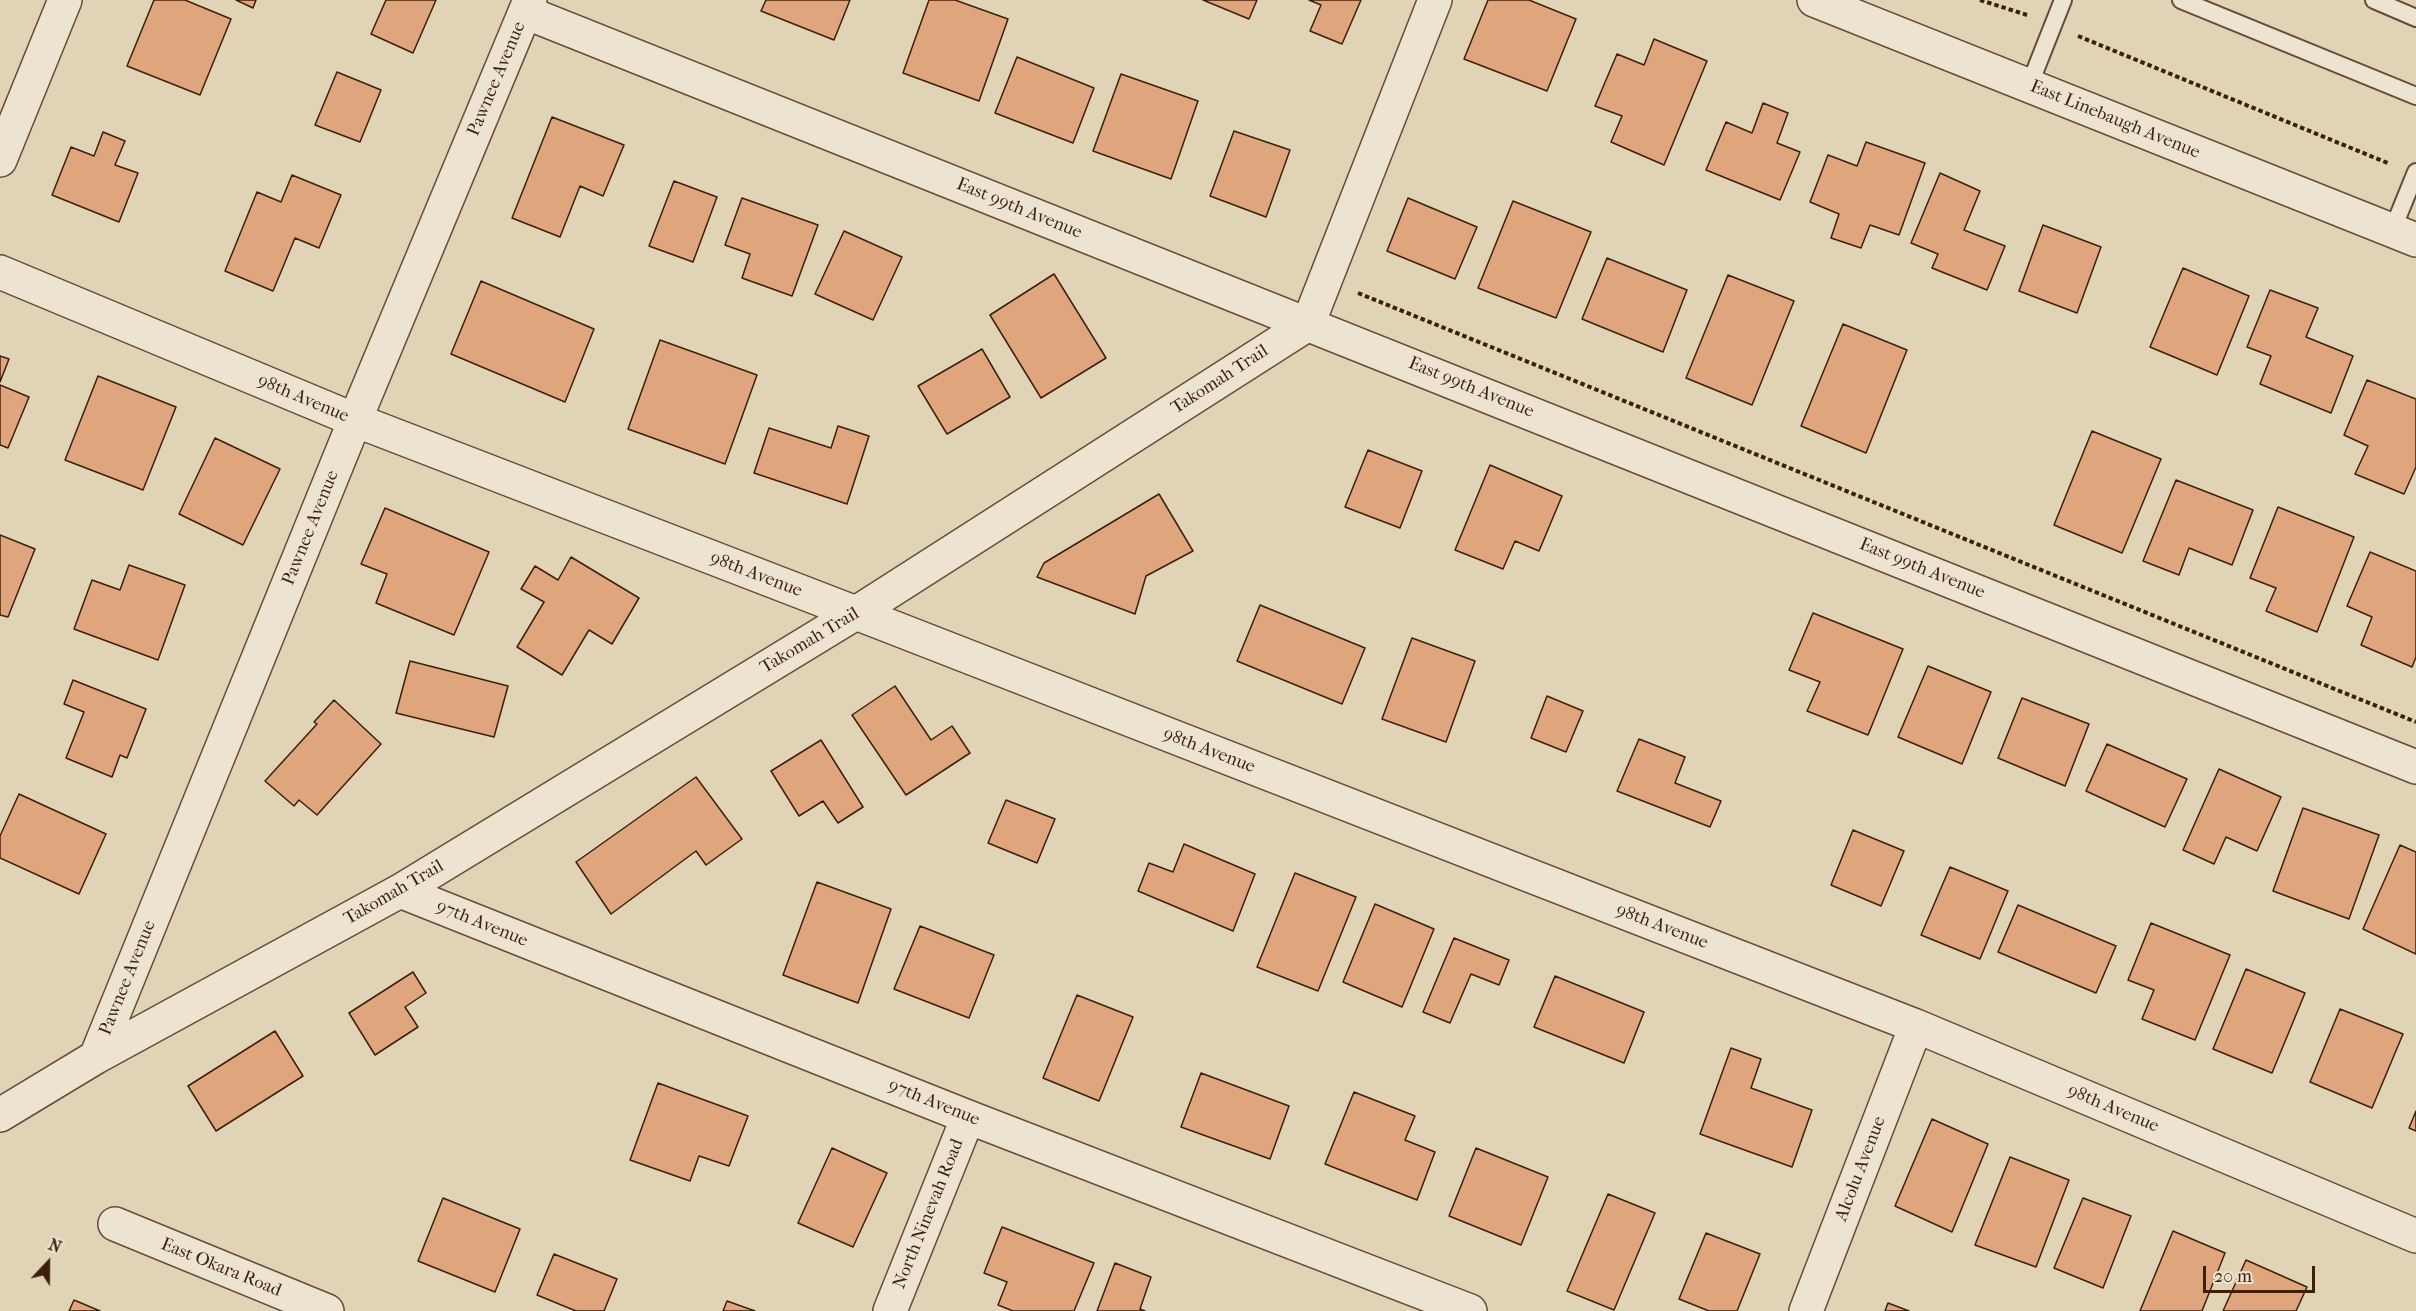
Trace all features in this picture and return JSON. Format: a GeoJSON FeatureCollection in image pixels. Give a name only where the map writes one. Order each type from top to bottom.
{"type":"FeatureCollection","features":[{"type":"Feature","properties":{"kind":"street"},"geometry":{"type":"LineString","coordinates":[[0,159],[65,0]]}},
{"type":"Feature","properties":{"kind":"street"},"geometry":{"type":"LineString","coordinates":[[1308,324],[1435,0]]}},
{"type":"Feature","properties":{"kind":"street","name":"East Linebaugh Avenue"},"geometry":{"type":"LineString","coordinates":[[1814,0],[2404,235]]}},
{"type":"Feature","properties":{"kind":"street","name":"East 99th Avenue"},"geometry":{"type":"LineString","coordinates":[[528,6],[1308,324],[2416,767]]}},
{"type":"Feature","properties":{"kind":"street","name":"Pawnee Avenue"},"geometry":{"type":"LineString","coordinates":[[96,1057],[355,420],[528,6]]}},
{"type":"Feature","properties":{"kind":"street","name":"98th Avenue"},"geometry":{"type":"LineString","coordinates":[[0,272],[355,420],[1916,1026],[2416,1236]]}},
{"type":"Feature","properties":{"kind":"street","name":"Takomah Trail"},"geometry":{"type":"LineString","coordinates":[[0,1115],[96,1057],[400,891],[856,613],[1308,324]]}},
{"type":"Feature","properties":{"kind":"street","name":"97th Avenue"},"geometry":{"type":"LineString","coordinates":[[400,891],[968,1117],[1470,1311]]}},
{"type":"Feature","properties":{"kind":"street","name":"Alcolu Avenue"},"geometry":{"type":"LineString","coordinates":[[1806,1311],[1916,1026]]}},
{"type":"Feature","properties":{"kind":"street","name":"North Ninevah Road"},"geometry":{"type":"LineString","coordinates":[[890,1311],[968,1117]]}},
{"type":"Feature","properties":{"kind":"street","name":"East Okara Road"},"geometry":{"type":"LineString","coordinates":[[115,1224],[327,1311]]}},
{"type":"Feature","properties":{"kind":"lane"},"geometry":{"type":"LineString","coordinates":[[2029,86],[2063,0]]}},
{"type":"Feature","properties":{"kind":"lane"},"geometry":{"type":"LineString","coordinates":[[2181,0],[2416,96]]}},
{"type":"Feature","properties":{"kind":"lane"},"geometry":{"type":"LineString","coordinates":[[2374,0],[2416,18]]}},
{"type":"Feature","properties":{"kind":"lane"},"geometry":{"type":"LineString","coordinates":[[2404,235],[2416,173]]}},
{"type":"Feature","properties":{"kind":"path"},"geometry":{"type":"LineString","coordinates":[[1980,0],[2053,25],[2416,173]]}},
{"type":"Feature","properties":{"kind":"path"},"geometry":{"type":"LineString","coordinates":[[1352,290],[2416,722]]}},
{"type":"Feature","properties":{"kind":"building"},"geometry":{"type":"Polygon","coordinates":[[[154,0],[185,0],[231,19],[200,95],[127,66],[154,0]]]}},
{"type":"Feature","properties":{"kind":"building"},"geometry":{"type":"Polygon","coordinates":[[[236,0],[256,0],[253,8],[236,0]]]}},
{"type":"Feature","properties":{"kind":"building"},"geometry":{"type":"Polygon","coordinates":[[[386,0],[436,0],[413,53],[371,34],[386,0]]]}},
{"type":"Feature","properties":{"kind":"building"},"geometry":{"type":"Polygon","coordinates":[[[766,0],[850,0],[834,40],[761,11],[766,0]]]}},
{"type":"Feature","properties":{"kind":"building"},"geometry":{"type":"Polygon","coordinates":[[[929,0],[955,0],[1008,19],[979,101],[903,73],[929,0]]]}},
{"type":"Feature","properties":{"kind":"building"},"geometry":{"type":"Polygon","coordinates":[[[1203,0],[1257,0],[1249,19],[1203,0]]]}},
{"type":"Feature","properties":{"kind":"building"},"geometry":{"type":"Polygon","coordinates":[[[1309,0],[1361,0],[1342,44],[1310,31],[1321,5],[1309,0]]]}},
{"type":"Feature","properties":{"kind":"building"},"geometry":{"type":"Polygon","coordinates":[[[1488,0],[1529,0],[1576,19],[1547,91],[1464,59],[1488,0]]]}},
{"type":"Feature","properties":{"kind":"building"},"geometry":{"type":"Polygon","coordinates":[[[1654,39],[1707,61],[1664,165],[1611,142],[1622,116],[1595,106],[1617,54],[1644,65],[1654,39]]]}},
{"type":"Feature","properties":{"kind":"building"},"geometry":{"type":"Polygon","coordinates":[[[1017,57],[1094,88],[1073,143],[995,113],[1017,57]]]}},
{"type":"Feature","properties":{"kind":"building"},"geometry":{"type":"Polygon","coordinates":[[[337,72],[381,90],[360,142],[315,125],[337,72]]]}},
{"type":"Feature","properties":{"kind":"building"},"geometry":{"type":"Polygon","coordinates":[[[1121,74],[1198,101],[1171,179],[1093,151],[1121,74]]]}},
{"type":"Feature","properties":{"kind":"building"},"geometry":{"type":"Polygon","coordinates":[[[1763,103],[1788,113],[1777,143],[1800,152],[1780,200],[1706,170],[1726,122],[1752,133],[1763,103]]]}},
{"type":"Feature","properties":{"kind":"building"},"geometry":{"type":"Polygon","coordinates":[[[552,117],[624,145],[603,196],[580,186],[560,237],[512,218],[552,117]]]}},
{"type":"Feature","properties":{"kind":"building"},"geometry":{"type":"Polygon","coordinates":[[[1234,131],[1290,150],[1266,217],[1210,196],[1234,131]]]}},
{"type":"Feature","properties":{"kind":"building"},"geometry":{"type":"Polygon","coordinates":[[[103,132],[125,141],[115,165],[138,173],[119,222],[52,195],[71,147],[94,156],[103,132]]]}},
{"type":"Feature","properties":{"kind":"building"},"geometry":{"type":"Polygon","coordinates":[[[1866,142],[1925,163],[1899,235],[1870,225],[1861,248],[1831,238],[1839,214],[1810,202],[1828,155],[1857,166],[1866,142]]]}},
{"type":"Feature","properties":{"kind":"building"},"geometry":{"type":"Polygon","coordinates":[[[1940,173],[1980,191],[1964,230],[2005,246],[1987,290],[1932,268],[1938,254],[1911,243],[1940,173]]]}},
{"type":"Feature","properties":{"kind":"building"},"geometry":{"type":"Polygon","coordinates":[[[292,175],[341,195],[319,248],[295,238],[273,291],[225,271],[257,192],[281,202],[292,175]]]}},
{"type":"Feature","properties":{"kind":"building"},"geometry":{"type":"Polygon","coordinates":[[[674,181],[717,197],[693,262],[649,246],[674,181]]]}},
{"type":"Feature","properties":{"kind":"building"},"geometry":{"type":"Polygon","coordinates":[[[742,198],[818,225],[792,296],[742,278],[750,254],[725,245],[742,198]]]}},
{"type":"Feature","properties":{"kind":"building"},"geometry":{"type":"Polygon","coordinates":[[[1408,198],[1477,227],[1455,279],[1387,251],[1408,198]]]}},
{"type":"Feature","properties":{"kind":"building"},"geometry":{"type":"Polygon","coordinates":[[[1513,201],[1591,232],[1556,318],[1478,288],[1513,201]]]}},
{"type":"Feature","properties":{"kind":"building"},"geometry":{"type":"Polygon","coordinates":[[[2043,225],[2101,247],[2077,313],[2019,291],[2043,225]]]}},
{"type":"Feature","properties":{"kind":"building"},"geometry":{"type":"Polygon","coordinates":[[[844,231],[902,257],[873,320],[815,294],[844,231]]]}},
{"type":"Feature","properties":{"kind":"building"},"geometry":{"type":"Polygon","coordinates":[[[1607,258],[1687,290],[1663,352],[1582,319],[1607,258]]]}},
{"type":"Feature","properties":{"kind":"building"},"geometry":{"type":"Polygon","coordinates":[[[2183,268],[2249,296],[2217,375],[2150,347],[2183,268]]]}},
{"type":"Feature","properties":{"kind":"building"},"geometry":{"type":"Polygon","coordinates":[[[1054,274],[1106,358],[1041,398],[990,315],[1054,274]]]}},
{"type":"Feature","properties":{"kind":"building"},"geometry":{"type":"Polygon","coordinates":[[[1728,275],[1794,301],[1752,405],[1686,378],[1728,275]]]}},
{"type":"Feature","properties":{"kind":"building"},"geometry":{"type":"Polygon","coordinates":[[[481,281],[594,329],[565,402],[451,354],[481,281]]]}},
{"type":"Feature","properties":{"kind":"building"},"geometry":{"type":"Polygon","coordinates":[[[2270,290],[2318,308],[2306,337],[2353,356],[2331,413],[2260,384],[2271,356],[2247,347],[2270,290]]]}},
{"type":"Feature","properties":{"kind":"building"},"geometry":{"type":"Polygon","coordinates":[[[1843,324],[1907,350],[1866,453],[1801,426],[1843,324]]]}},
{"type":"Feature","properties":{"kind":"building"},"geometry":{"type":"Polygon","coordinates":[[[660,340],[757,375],[725,464],[628,429],[660,340]]]}},
{"type":"Feature","properties":{"kind":"building"},"geometry":{"type":"Polygon","coordinates":[[[982,349],[1010,397],[947,434],[918,386],[982,349]]]}},
{"type":"Feature","properties":{"kind":"building"},"geometry":{"type":"Polygon","coordinates":[[[0,356],[9,359],[0,382],[0,356]]]}},
{"type":"Feature","properties":{"kind":"building"},"geometry":{"type":"Polygon","coordinates":[[[98,376],[176,407],[143,490],[65,460],[98,376]]]}},
{"type":"Feature","properties":{"kind":"building"},"geometry":{"type":"Polygon","coordinates":[[[2367,380],[2416,399],[2416,467],[2404,494],[2355,474],[2368,446],[2344,435],[2367,380]]]}},
{"type":"Feature","properties":{"kind":"building"},"geometry":{"type":"Polygon","coordinates":[[[0,385],[29,397],[8,448],[0,445],[0,385]]]}},
{"type":"Feature","properties":{"kind":"building"},"geometry":{"type":"Polygon","coordinates":[[[838,426],[869,436],[847,504],[754,473],[769,428],[831,448],[838,426]]]}},
{"type":"Feature","properties":{"kind":"building"},"geometry":{"type":"Polygon","coordinates":[[[2092,431],[2161,459],[2122,553],[2054,525],[2092,431]]]}},
{"type":"Feature","properties":{"kind":"building"},"geometry":{"type":"Polygon","coordinates":[[[215,438],[280,469],[243,545],[179,514],[215,438]]]}},
{"type":"Feature","properties":{"kind":"building"},"geometry":{"type":"Polygon","coordinates":[[[1368,450],[1422,471],[1400,528],[1345,507],[1368,450]]]}},
{"type":"Feature","properties":{"kind":"building"},"geometry":{"type":"Polygon","coordinates":[[[1490,465],[1562,496],[1539,551],[1515,541],[1503,569],[1455,550],[1490,465]]]}},
{"type":"Feature","properties":{"kind":"building"},"geometry":{"type":"Polygon","coordinates":[[[2176,480],[2253,510],[2232,565],[2189,548],[2179,575],[2143,561],[2176,480]]]}},
{"type":"Feature","properties":{"kind":"building"},"geometry":{"type":"Polygon","coordinates":[[[1159,494],[1193,551],[1146,576],[1135,614],[1037,577],[1044,563],[1159,494]]]}},
{"type":"Feature","properties":{"kind":"building"},"geometry":{"type":"Polygon","coordinates":[[[2278,507],[2354,537],[2317,632],[2266,611],[2276,588],[2250,578],[2278,507]]]}},
{"type":"Feature","properties":{"kind":"building"},"geometry":{"type":"Polygon","coordinates":[[[385,508],[489,552],[454,635],[376,603],[387,574],[361,564],[385,508]]]}},
{"type":"Feature","properties":{"kind":"building"},"geometry":{"type":"Polygon","coordinates":[[[0,535],[35,549],[8,617],[0,615],[0,535]]]}},
{"type":"Feature","properties":{"kind":"building"},"geometry":{"type":"Polygon","coordinates":[[[2370,552],[2416,571],[2416,657],[2412,667],[2361,645],[2372,617],[2347,606],[2370,552]]]}},
{"type":"Feature","properties":{"kind":"building"},"geometry":{"type":"Polygon","coordinates":[[[571,557],[639,598],[612,644],[589,630],[562,675],[517,647],[544,602],[521,589],[535,566],[558,580],[571,557]]]}},
{"type":"Feature","properties":{"kind":"building"},"geometry":{"type":"Polygon","coordinates":[[[129,565],[185,585],[158,660],[74,629],[92,580],[120,590],[129,565]]]}},
{"type":"Feature","properties":{"kind":"building"},"geometry":{"type":"Polygon","coordinates":[[[1260,605],[1365,648],[1342,704],[1237,661],[1260,605]]]}},
{"type":"Feature","properties":{"kind":"building"},"geometry":{"type":"Polygon","coordinates":[[[1813,613],[1903,649],[1868,735],[1807,711],[1820,682],[1789,670],[1813,613]]]}},
{"type":"Feature","properties":{"kind":"building"},"geometry":{"type":"Polygon","coordinates":[[[1412,638],[1475,661],[1446,742],[1382,719],[1412,638]]]}},
{"type":"Feature","properties":{"kind":"building"},"geometry":{"type":"Polygon","coordinates":[[[410,661],[508,686],[494,737],[396,713],[410,661]]]}},
{"type":"Feature","properties":{"kind":"building"},"geometry":{"type":"Polygon","coordinates":[[[1928,666],[1991,692],[1962,764],[1898,737],[1928,666]]]}},
{"type":"Feature","properties":{"kind":"building"},"geometry":{"type":"Polygon","coordinates":[[[73,680],[146,709],[127,758],[120,755],[112,777],[66,758],[84,712],[64,704],[73,680]]]}},
{"type":"Feature","properties":{"kind":"building"},"geometry":{"type":"Polygon","coordinates":[[[895,686],[931,740],[952,726],[970,753],[906,795],[852,715],[895,686]]]}},
{"type":"Feature","properties":{"kind":"building"},"geometry":{"type":"Polygon","coordinates":[[[1547,696],[1583,711],[1566,752],[1531,738],[1547,696]]]}},
{"type":"Feature","properties":{"kind":"building"},"geometry":{"type":"Polygon","coordinates":[[[2022,698],[2089,724],[2065,786],[1998,758],[2022,698]]]}},
{"type":"Feature","properties":{"kind":"building"},"geometry":{"type":"Polygon","coordinates":[[[334,700],[381,744],[317,815],[299,800],[294,806],[265,781],[317,724],[314,722],[334,700]]]}},
{"type":"Feature","properties":{"kind":"building"},"geometry":{"type":"Polygon","coordinates":[[[1639,739],[1685,757],[1675,783],[1721,801],[1710,827],[1617,791],[1639,739]]]}},
{"type":"Feature","properties":{"kind":"building"},"geometry":{"type":"Polygon","coordinates":[[[821,740],[863,807],[838,823],[823,801],[799,816],[771,771],[821,740]]]}},
{"type":"Feature","properties":{"kind":"building"},"geometry":{"type":"Polygon","coordinates":[[[2107,744],[2187,779],[2165,827],[2086,791],[2107,744]]]}},
{"type":"Feature","properties":{"kind":"building"},"geometry":{"type":"Polygon","coordinates":[[[2219,769],[2281,797],[2257,851],[2226,837],[2214,864],[2183,850],[2219,769]]]}},
{"type":"Feature","properties":{"kind":"building"},"geometry":{"type":"Polygon","coordinates":[[[696,777],[742,839],[706,865],[696,851],[611,914],[576,862],[696,777]]]}},
{"type":"Feature","properties":{"kind":"building"},"geometry":{"type":"Polygon","coordinates":[[[19,794],[106,834],[79,894],[0,858],[0,836],[19,794]]]}},
{"type":"Feature","properties":{"kind":"building"},"geometry":{"type":"Polygon","coordinates":[[[1006,800],[1055,819],[1037,863],[988,843],[1006,800]]]}},
{"type":"Feature","properties":{"kind":"building"},"geometry":{"type":"Polygon","coordinates":[[[2303,808],[2379,835],[2349,919],[2273,891],[2303,808]]]}},
{"type":"Feature","properties":{"kind":"building"},"geometry":{"type":"Polygon","coordinates":[[[1853,830],[1904,851],[1881,906],[1831,885],[1853,830]]]}},
{"type":"Feature","properties":{"kind":"building"},"geometry":{"type":"Polygon","coordinates":[[[1184,844],[1255,874],[1233,931],[1138,891],[1149,863],[1173,872],[1184,844]]]}},
{"type":"Feature","properties":{"kind":"building"},"geometry":{"type":"Polygon","coordinates":[[[2400,845],[2416,852],[2416,954],[2363,929],[2400,845]]]}},
{"type":"Feature","properties":{"kind":"building"},"geometry":{"type":"Polygon","coordinates":[[[1950,867],[2008,891],[1980,959],[1921,935],[1950,867]]]}},
{"type":"Feature","properties":{"kind":"building"},"geometry":{"type":"Polygon","coordinates":[[[1295,873],[1356,897],[1318,991],[1257,967],[1295,873]]]}},
{"type":"Feature","properties":{"kind":"building"},"geometry":{"type":"Polygon","coordinates":[[[817,882],[891,909],[858,1003],[783,975],[817,882]]]}},
{"type":"Feature","properties":{"kind":"building"},"geometry":{"type":"Polygon","coordinates":[[[1375,904],[1434,929],[1402,1007],[1343,982],[1375,904]]]}},
{"type":"Feature","properties":{"kind":"building"},"geometry":{"type":"Polygon","coordinates":[[[2018,905],[2116,946],[2096,993],[1998,952],[2018,905]]]}},
{"type":"Feature","properties":{"kind":"building"},"geometry":{"type":"Polygon","coordinates":[[[2151,923],[2230,955],[2195,1040],[2142,1019],[2154,990],[2128,980],[2151,923]]]}},
{"type":"Feature","properties":{"kind":"building"},"geometry":{"type":"Polygon","coordinates":[[[920,926],[994,955],[969,1018],[894,989],[920,926]]]}},
{"type":"Feature","properties":{"kind":"building"},"geometry":{"type":"Polygon","coordinates":[[[1454,938],[1509,960],[1499,985],[1471,974],[1450,1023],[1423,1012],[1454,938]]]}},
{"type":"Feature","properties":{"kind":"building"},"geometry":{"type":"Polygon","coordinates":[[[2246,969],[2305,993],[2272,1073],[2213,1049],[2246,969]]]}},
{"type":"Feature","properties":{"kind":"building"},"geometry":{"type":"Polygon","coordinates":[[[413,972],[426,993],[405,1007],[418,1027],[375,1055],[349,1013],[413,972]]]}},
{"type":"Feature","properties":{"kind":"building"},"geometry":{"type":"Polygon","coordinates":[[[1555,976],[1644,1012],[1624,1063],[1534,1027],[1555,976]]]}},
{"type":"Feature","properties":{"kind":"building"},"geometry":{"type":"Polygon","coordinates":[[[1077,995],[1133,1017],[1099,1101],[1043,1078],[1077,995]]]}},
{"type":"Feature","properties":{"kind":"building"},"geometry":{"type":"Polygon","coordinates":[[[2340,1009],[2403,1034],[2372,1108],[2310,1082],[2340,1009]]]}},
{"type":"Feature","properties":{"kind":"building"},"geometry":{"type":"Polygon","coordinates":[[[275,1031],[303,1076],[216,1131],[188,1086],[275,1031]]]}},
{"type":"Feature","properties":{"kind":"building"},"geometry":{"type":"Polygon","coordinates":[[[1731,1048],[1761,1059],[1751,1088],[1812,1110],[1792,1167],[1700,1134],[1731,1048]]]}},
{"type":"Feature","properties":{"kind":"building"},"geometry":{"type":"Polygon","coordinates":[[[1201,1073],[1289,1106],[1270,1159],[1181,1127],[1201,1073]]]}},
{"type":"Feature","properties":{"kind":"building"},"geometry":{"type":"Polygon","coordinates":[[[658,1083],[748,1116],[729,1166],[699,1156],[690,1181],[630,1160],[658,1083]]]}},
{"type":"Feature","properties":{"kind":"building"},"geometry":{"type":"Polygon","coordinates":[[[1354,1092],[1415,1116],[1405,1140],[1435,1152],[1417,1200],[1325,1164],[1354,1092]]]}},
{"type":"Feature","properties":{"kind":"building"},"geometry":{"type":"Polygon","coordinates":[[[2416,1111],[2416,1131],[2409,1128],[2416,1111]]]}},
{"type":"Feature","properties":{"kind":"building"},"geometry":{"type":"Polygon","coordinates":[[[1932,1119],[1988,1144],[1952,1232],[1895,1206],[1932,1119]]]}},
{"type":"Feature","properties":{"kind":"building"},"geometry":{"type":"Polygon","coordinates":[[[832,1148],[887,1173],[853,1247],[798,1223],[832,1148]]]}},
{"type":"Feature","properties":{"kind":"building"},"geometry":{"type":"Polygon","coordinates":[[[1476,1148],[1548,1177],[1521,1245],[1449,1216],[1476,1148]]]}},
{"type":"Feature","properties":{"kind":"building"},"geometry":{"type":"Polygon","coordinates":[[[2010,1157],[2069,1180],[2036,1267],[1975,1245],[2010,1157]]]}},
{"type":"Feature","properties":{"kind":"building"},"geometry":{"type":"Polygon","coordinates":[[[1608,1194],[1655,1213],[1614,1310],[1567,1291],[1608,1194]]]}},
{"type":"Feature","properties":{"kind":"building"},"geometry":{"type":"Polygon","coordinates":[[[443,1198],[520,1229],[495,1292],[418,1261],[443,1198]]]}},
{"type":"Feature","properties":{"kind":"building"},"geometry":{"type":"Polygon","coordinates":[[[2083,1198],[2131,1216],[2103,1288],[2054,1268],[2083,1198]]]}},
{"type":"Feature","properties":{"kind":"building"},"geometry":{"type":"Polygon","coordinates":[[[1002,1227],[1094,1263],[1074,1311],[1013,1311],[998,1305],[1007,1282],[984,1273],[1002,1227]]]}},
{"type":"Feature","properties":{"kind":"building"},"geometry":{"type":"Polygon","coordinates":[[[2173,1231],[2225,1253],[2202,1311],[2140,1311],[2173,1231]]]}},
{"type":"Feature","properties":{"kind":"building"},"geometry":{"type":"Polygon","coordinates":[[[1706,1233],[1760,1254],[1737,1311],[1709,1311],[1679,1299],[1706,1233]]]}},
{"type":"Feature","properties":{"kind":"building"},"geometry":{"type":"Polygon","coordinates":[[[554,1254],[617,1279],[604,1311],[576,1311],[537,1295],[554,1254]]]}},
{"type":"Feature","properties":{"kind":"building"},"geometry":{"type":"Polygon","coordinates":[[[2246,1260],[2307,1287],[2296,1311],[2223,1311],[2246,1260]]]}},
{"type":"Feature","properties":{"kind":"building"},"geometry":{"type":"Polygon","coordinates":[[[1115,1263],[1151,1277],[1140,1309],[1145,1311],[1097,1311],[1115,1263]]]}},
{"type":"Feature","properties":{"kind":"building"},"geometry":{"type":"Polygon","coordinates":[[[74,1300],[100,1311],[69,1311],[74,1300]]]}},
{"type":"Feature","properties":{"kind":"building"},"geometry":{"type":"Polygon","coordinates":[[[727,1301],[755,1311],[723,1311],[727,1301]]]}},
{"type":"Feature","properties":{"kind":"building"},"geometry":{"type":"Polygon","coordinates":[[[1888,1303],[1909,1311],[1885,1311],[1888,1303]]]}}]}
